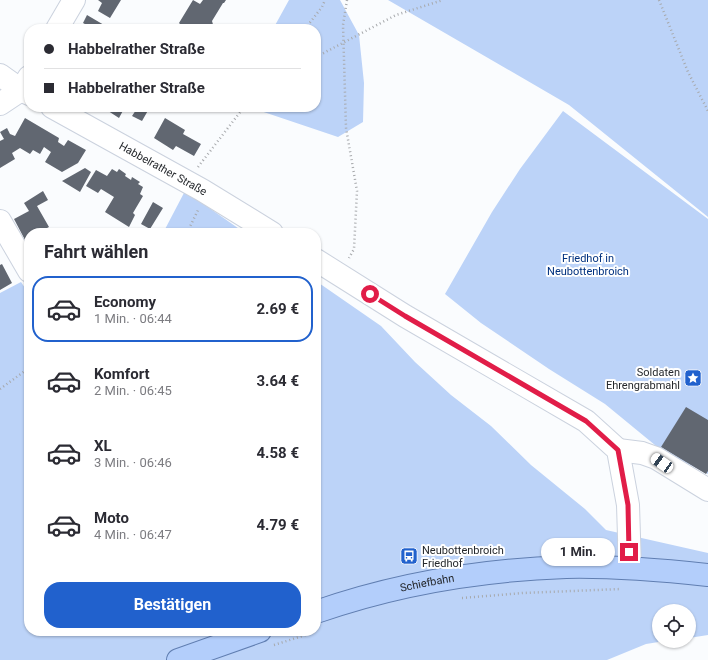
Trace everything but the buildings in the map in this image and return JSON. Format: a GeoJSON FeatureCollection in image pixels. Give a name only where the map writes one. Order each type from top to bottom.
{"type":"FeatureCollection","features":[{"type":"Feature","properties":{"kind":"main road","name":"Schiefbahn"},"geometry":{"type":"LineString","coordinates":[[321,620],[346,601],[423,583],[483,574],[567,567],[630,568],[708,575]]}},
{"type":"Feature","properties":{"kind":"main road"},"geometry":{"type":"LineString","coordinates":[[178,660],[265,639]]}},
{"type":"Feature","properties":{"kind":"street"},"geometry":{"type":"LineString","coordinates":[[60,24],[74,0]]}},
{"type":"Feature","properties":{"kind":"street"},"geometry":{"type":"LineString","coordinates":[[0,75],[24,86]]}},
{"type":"Feature","properties":{"kind":"street"},"geometry":{"type":"LineString","coordinates":[[0,104],[24,88]]}},
{"type":"Feature","properties":{"kind":"street","name":"Habbelrather Straße"},"geometry":{"type":"LineString","coordinates":[[61,112],[194,186],[264,228]]}},
{"type":"Feature","properties":{"kind":"street"},"geometry":{"type":"LineString","coordinates":[[0,221],[24,262]]}},
{"type":"Feature","properties":{"kind":"street"},"geometry":{"type":"LineString","coordinates":[[321,263],[405,316],[586,421],[618,450],[642,453],[656,458],[708,490]]}},
{"type":"Feature","properties":{"kind":"street"},"geometry":{"type":"LineString","coordinates":[[618,450],[628,505],[630,568]]}},
{"type":"Feature","properties":{"kind":"path"},"geometry":{"type":"LineString","coordinates":[[309,24],[326,0]]}},
{"type":"Feature","properties":{"kind":"path"},"geometry":{"type":"LineString","coordinates":[[340,274],[354,249],[357,191],[346,128],[342,24],[347,0]]}},
{"type":"Feature","properties":{"kind":"path"},"geometry":{"type":"LineString","coordinates":[[321,54],[396,15],[443,0]]}},
{"type":"Feature","properties":{"kind":"path"},"geometry":{"type":"LineString","coordinates":[[659,0],[688,72],[708,111]]}},
{"type":"Feature","properties":{"kind":"path"},"geometry":{"type":"LineString","coordinates":[[190,228],[198,211],[194,186],[240,112]]}},
{"type":"Feature","properties":{"kind":"path"},"geometry":{"type":"LineString","coordinates":[[0,389],[24,372]]}},
{"type":"Feature","properties":{"kind":"path"},"geometry":{"type":"LineString","coordinates":[[461,598],[508,594],[623,589]]}},
{"type":"Feature","properties":{"kind":"green space"},"geometry":{"type":"Polygon","coordinates":[[[289,0],[340,0],[359,35],[364,83],[363,122],[338,137],[264,112],[321,112],[321,24],[276,24],[289,0]]]}},
{"type":"Feature","properties":{"kind":"green space"},"geometry":{"type":"Polygon","coordinates":[[[388,0],[708,0],[708,217],[569,105],[388,0]]]}},
{"type":"Feature","properties":{"kind":"green space","name":"Friedhof in Neubottenbroich"},"geometry":{"type":"Polygon","coordinates":[[[563,111],[708,219],[708,474],[661,450],[605,404],[549,369],[481,323],[445,294],[492,212],[520,169],[563,111]]]}},
{"type":"Feature","properties":{"kind":"green space"},"geometry":{"type":"Polygon","coordinates":[[[185,191],[238,228],[166,228],[185,191]]]}},
{"type":"Feature","properties":{"kind":"green space"},"geometry":{"type":"Polygon","coordinates":[[[21,282],[24,286],[24,636],[321,636],[321,284],[381,326],[415,362],[451,395],[491,426],[531,465],[585,509],[606,530],[708,553],[708,635],[696,637],[696,604],[652,604],[652,643],[646,644],[607,660],[0,660],[0,293],[21,282]]]}},
{"type":"Feature","properties":{"kind":"place","name":"Soldaten Ehrengrabmahl"},"geometry":{"type":"Point","coordinates":[693,378]}},
{"type":"Feature","properties":{"kind":"place","name":"Neubottenbroich Friedhof"},"geometry":{"type":"Point","coordinates":[409,556]}},
{"type":"Feature","properties":{"kind":"route"},"geometry":{"type":"LineString","coordinates":[[370,294],[405,316],[586,421],[618,450],[628,505],[629,552]]}}]}
